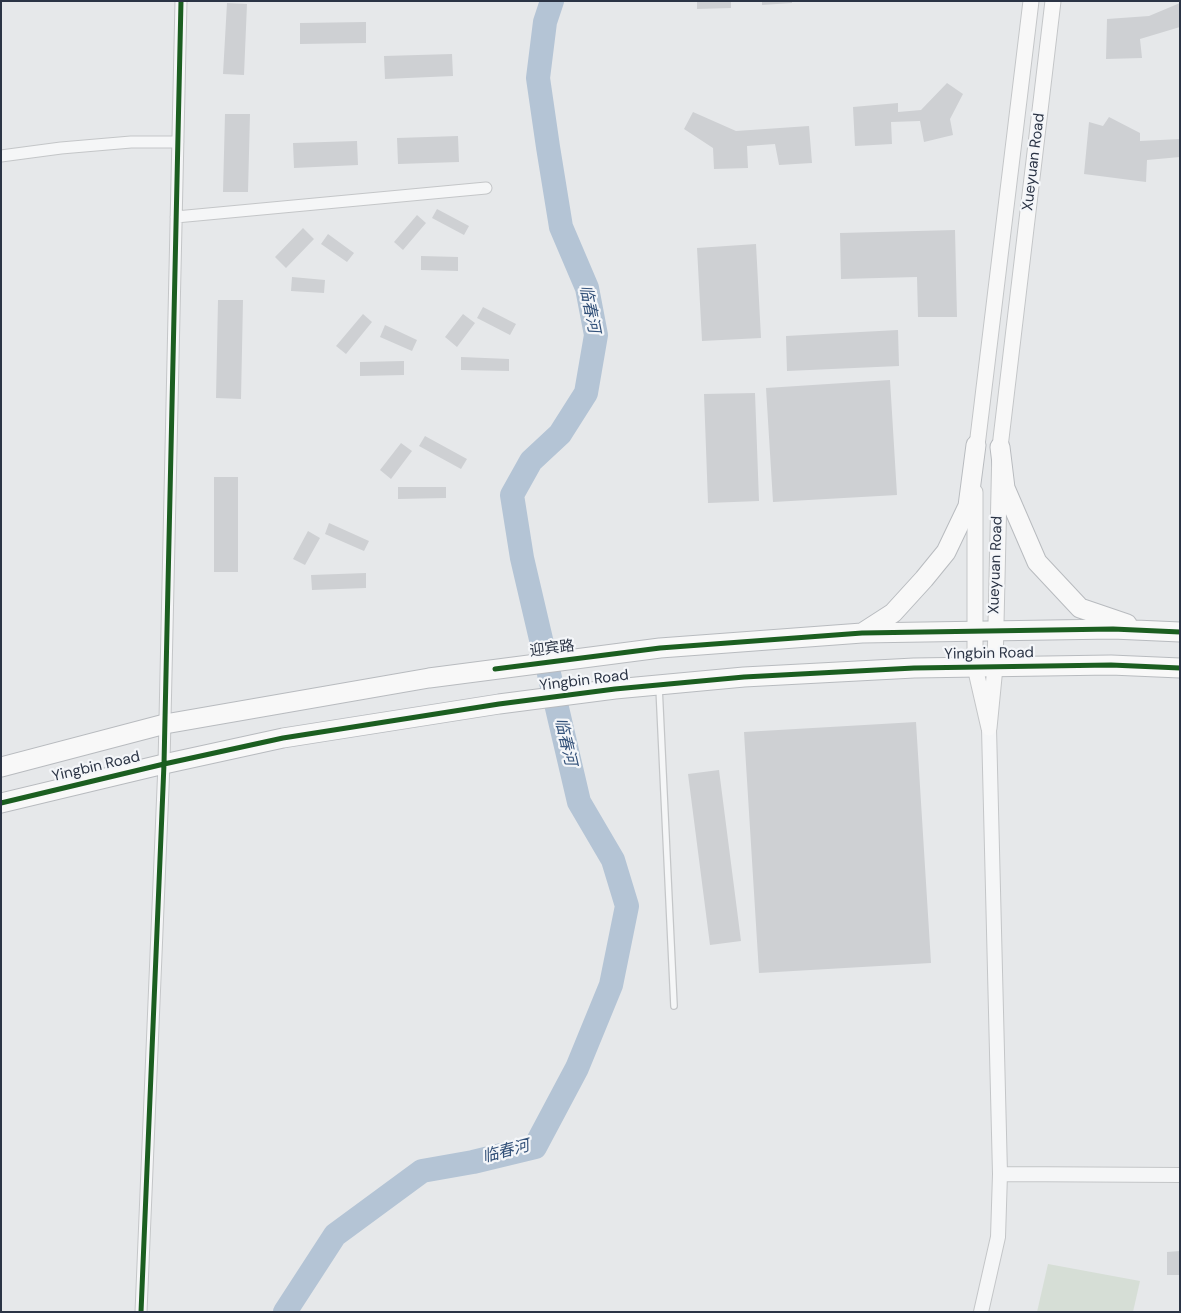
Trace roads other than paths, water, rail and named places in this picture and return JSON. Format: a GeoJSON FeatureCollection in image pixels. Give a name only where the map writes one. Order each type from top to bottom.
{"type":"FeatureCollection","features":[{"type":"Feature","properties":{"kind":"highway"},"geometry":{"type":"LineString","coordinates":[[862,633],[893,613],[946,552],[968,506],[976,445]]}},
{"type":"Feature","properties":{"kind":"highway"},"geometry":{"type":"LineString","coordinates":[[1000,447],[1005,488],[1036,562],[1080,608],[1147,631]]}},
{"type":"Feature","properties":{"kind":"highway","name":"Yingbin Road"},"geometry":{"type":"LineString","coordinates":[[613,654],[660,648],[862,633],[1113,629],[1180,632]]}},
{"type":"Feature","properties":{"kind":"highway","name":"迎宾路"},"geometry":{"type":"LineString","coordinates":[[495,669],[613,654]]}},
{"type":"Feature","properties":{"kind":"highway","name":"Yingbin Road"},"geometry":{"type":"LineString","coordinates":[[1,803],[283,738],[499,704],[614,689],[744,677],[914,668],[1112,665],[1180,668]]}},
{"type":"Feature","properties":{"kind":"highway","name":"Yingbin Road"},"geometry":{"type":"LineString","coordinates":[[1,767],[165,724],[429,678],[495,669]]}},
{"type":"Feature","properties":{"kind":"main road","name":"Xueyuan Road"},"geometry":{"type":"LineString","coordinates":[[989,728],[974,667],[976,445],[1031,1]]}},
{"type":"Feature","properties":{"kind":"main road","name":"Xueyuan Road"},"geometry":{"type":"LineString","coordinates":[[989,728],[994,667],[1000,447],[1053,1]]}},
{"type":"Feature","properties":{"kind":"street"},"geometry":{"type":"LineString","coordinates":[[141,1312],[164,764],[181,1]]}},
{"type":"Feature","properties":{"kind":"street"},"geometry":{"type":"LineString","coordinates":[[1,156],[61,148],[131,142],[178,142]]}},
{"type":"Feature","properties":{"kind":"street"},"geometry":{"type":"LineString","coordinates":[[176,217],[486,188]]}},
{"type":"Feature","properties":{"kind":"street"},"geometry":{"type":"LineString","coordinates":[[981,1312],[998,1237],[1000,1174],[989,728]]}},
{"type":"Feature","properties":{"kind":"street"},"geometry":{"type":"LineString","coordinates":[[1000,1174],[1180,1175]]}},
{"type":"Feature","properties":{"kind":"lane"},"geometry":{"type":"LineString","coordinates":[[659,685],[674,1006]]}},
{"type":"Feature","properties":{"kind":"waterway","name":"临春河"},"geometry":{"type":"LineString","coordinates":[[285,1312],[335,1235],[422,1171],[473,1162],[535,1147],[577,1068],[611,985],[627,906],[613,860],[579,802],[522,558],[512,495],[531,461],[560,434],[586,393],[596,335],[587,288],[561,227],[538,78],[545,22],[552,1]]}}]}
